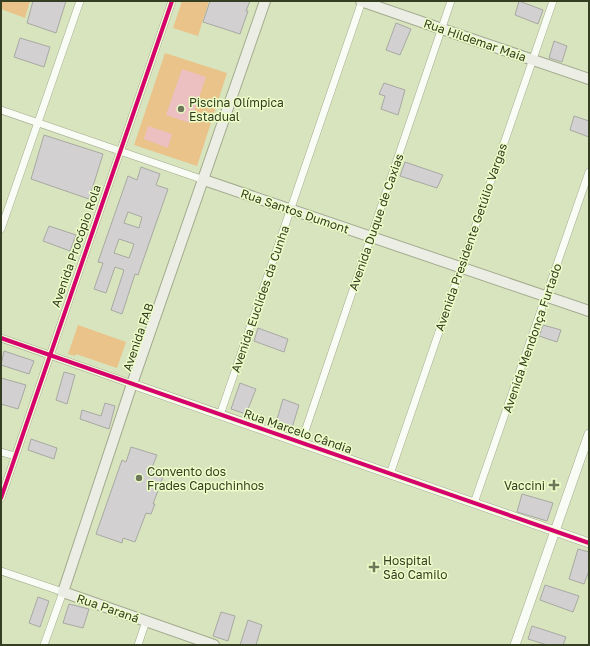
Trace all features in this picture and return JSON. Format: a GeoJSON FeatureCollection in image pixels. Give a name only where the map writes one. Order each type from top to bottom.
{"type":"FeatureCollection","features":[{"type":"Feature","properties":{"kind":"main road","name":"Avenida FAB"},"geometry":{"type":"LineString","coordinates":[[63,592],[132,384],[265,1]]}},
{"type":"Feature","properties":{"kind":"main road","name":"Rua Hildemar Maia"},"geometry":{"type":"LineString","coordinates":[[362,1],[442,30],[589,79]]}},
{"type":"Feature","properties":{"kind":"main road","name":"Rua Santos Dumont"},"geometry":{"type":"LineString","coordinates":[[204,180],[589,311]]}},
{"type":"Feature","properties":{"kind":"main road","name":"Rua Paraná"},"geometry":{"type":"LineString","coordinates":[[63,592],[214,645]]}},
{"type":"Feature","properties":{"kind":"street"},"geometry":{"type":"LineString","coordinates":[[1,229],[80,1]]}},
{"type":"Feature","properties":{"kind":"street","name":"Avenida Procópio Rola"},"geometry":{"type":"LineString","coordinates":[[1,498],[14,456],[172,1]]}},
{"type":"Feature","properties":{"kind":"street","name":"Avenida Euclides da Cunha"},"geometry":{"type":"LineString","coordinates":[[220,415],[362,1]]}},
{"type":"Feature","properties":{"kind":"street","name":"Avenida Duque de Caxias"},"geometry":{"type":"LineString","coordinates":[[301,443],[451,1]]}},
{"type":"Feature","properties":{"kind":"street","name":"Avenida Presidente Getúlio Vargas"},"geometry":{"type":"LineString","coordinates":[[390,474],[553,1]]}},
{"type":"Feature","properties":{"kind":"street","name":"Rua Santos Dumont"},"geometry":{"type":"LineString","coordinates":[[1,110],[204,180]]}},
{"type":"Feature","properties":{"kind":"street","name":"Avenida Mendonça Furtado"},"geometry":{"type":"LineString","coordinates":[[474,503],[589,172]]}},
{"type":"Feature","properties":{"kind":"street","name":"Rua Marcelo Cândia"},"geometry":{"type":"LineString","coordinates":[[1,338],[589,543]]}},
{"type":"Feature","properties":{"kind":"street"},"geometry":{"type":"LineString","coordinates":[[515,645],[589,434]]}},
{"type":"Feature","properties":{"kind":"street"},"geometry":{"type":"LineString","coordinates":[[1,452],[14,456]]}},
{"type":"Feature","properties":{"kind":"street","name":"Rua Paraná"},"geometry":{"type":"LineString","coordinates":[[1,571],[63,592]]}},
{"type":"Feature","properties":{"kind":"street","name":"Avenida FAB"},"geometry":{"type":"LineString","coordinates":[[44,645],[63,592]]}},
{"type":"Feature","properties":{"kind":"street"},"geometry":{"type":"LineString","coordinates":[[138,645],[146,621]]}},
{"type":"Feature","properties":{"kind":"shaded area"},"geometry":{"type":"Polygon","coordinates":[[[1,1],[30,1],[25,18],[1,9],[1,1]]]}},
{"type":"Feature","properties":{"kind":"shaded area"},"geometry":{"type":"Polygon","coordinates":[[[182,1],[209,1],[198,36],[173,28],[182,1]]]}},
{"type":"Feature","properties":{"kind":"shaded area","name":"Piscina Olímpica Estadual"},"geometry":{"type":"Polygon","coordinates":[[[165,53],[227,73],[197,166],[134,145],[165,53]]]}},
{"type":"Feature","properties":{"kind":"shaded area"},"geometry":{"type":"Polygon","coordinates":[[[182,69],[206,77],[190,123],[166,115],[182,69]]]}},
{"type":"Feature","properties":{"kind":"shaded area"},"geometry":{"type":"Polygon","coordinates":[[[148,126],[172,134],[168,148],[144,139],[148,126]]]}},
{"type":"Feature","properties":{"kind":"shaded area"},"geometry":{"type":"Polygon","coordinates":[[[78,325],[126,342],[117,368],[76,354],[75,356],[68,354],[78,325]]]}},
{"type":"Feature","properties":{"kind":"building"},"geometry":{"type":"Polygon","coordinates":[[[33,1],[66,1],[56,33],[27,23],[33,1]]]}},
{"type":"Feature","properties":{"kind":"building"},"geometry":{"type":"Polygon","coordinates":[[[210,1],[250,1],[240,34],[203,22],[210,1]]]}},
{"type":"Feature","properties":{"kind":"building"},"geometry":{"type":"Polygon","coordinates":[[[519,1],[543,10],[538,24],[515,15],[519,1]]]}},
{"type":"Feature","properties":{"kind":"building"},"geometry":{"type":"Polygon","coordinates":[[[396,23],[411,29],[400,55],[386,50],[396,23]]]}},
{"type":"Feature","properties":{"kind":"building"},"geometry":{"type":"Polygon","coordinates":[[[20,38],[50,47],[44,67],[14,57],[20,38]]]}},
{"type":"Feature","properties":{"kind":"building"},"geometry":{"type":"Polygon","coordinates":[[[554,41],[567,46],[562,62],[549,58],[554,41]]]}},
{"type":"Feature","properties":{"kind":"building"},"geometry":{"type":"Polygon","coordinates":[[[384,83],[405,90],[398,115],[381,109],[385,96],[379,94],[384,83]]]}},
{"type":"Feature","properties":{"kind":"building"},"geometry":{"type":"Polygon","coordinates":[[[574,116],[589,121],[589,137],[570,130],[574,116]]]}},
{"type":"Feature","properties":{"kind":"building"},"geometry":{"type":"Polygon","coordinates":[[[44,135],[103,154],[89,199],[31,179],[44,135]]]}},
{"type":"Feature","properties":{"kind":"building"},"geometry":{"type":"Polygon","coordinates":[[[405,162],[443,175],[437,188],[400,176],[405,162]]]}},
{"type":"Feature","properties":{"kind":"building"},"geometry":{"type":"Polygon","coordinates":[[[141,167],[160,174],[156,185],[168,189],[138,275],[135,274],[122,314],[111,310],[124,270],[115,267],[106,293],[94,289],[103,263],[98,262],[128,176],[137,180],[141,167]],[[128,212],[124,223],[139,228],[142,217],[128,212]],[[119,239],[114,253],[129,258],[134,244],[119,239]]]}},
{"type":"Feature","properties":{"kind":"building"},"geometry":{"type":"Polygon","coordinates":[[[49,226],[76,235],[70,251],[43,241],[49,226]]]}},
{"type":"Feature","properties":{"kind":"building"},"geometry":{"type":"Polygon","coordinates":[[[543,325],[561,330],[557,342],[539,336],[543,325]]]}},
{"type":"Feature","properties":{"kind":"building"},"geometry":{"type":"Polygon","coordinates":[[[258,328],[288,339],[284,352],[254,341],[258,328]]]}},
{"type":"Feature","properties":{"kind":"building"},"geometry":{"type":"Polygon","coordinates":[[[4,351],[34,361],[29,374],[1,365],[4,351]]]}},
{"type":"Feature","properties":{"kind":"building"},"geometry":{"type":"Polygon","coordinates":[[[64,372],[75,375],[67,404],[56,400],[64,372]]]}},
{"type":"Feature","properties":{"kind":"building"},"geometry":{"type":"Polygon","coordinates":[[[1,378],[26,385],[18,409],[1,404],[1,378]]]}},
{"type":"Feature","properties":{"kind":"building"},"geometry":{"type":"Polygon","coordinates":[[[240,383],[256,389],[246,414],[231,409],[240,383]]]}},
{"type":"Feature","properties":{"kind":"building"},"geometry":{"type":"Polygon","coordinates":[[[283,399],[299,405],[291,431],[275,426],[283,399]]]}},
{"type":"Feature","properties":{"kind":"building"},"geometry":{"type":"Polygon","coordinates":[[[105,403],[115,406],[109,429],[80,419],[82,410],[101,416],[105,403]]]}},
{"type":"Feature","properties":{"kind":"building"},"geometry":{"type":"Polygon","coordinates":[[[31,439],[57,448],[54,459],[28,450],[31,439]]]}},
{"type":"Feature","properties":{"kind":"building"},"geometry":{"type":"Polygon","coordinates":[[[131,447],[157,455],[151,470],[164,474],[151,514],[146,513],[135,542],[123,538],[122,543],[96,534],[122,460],[126,462],[131,447]]]}},
{"type":"Feature","properties":{"kind":"building"},"geometry":{"type":"Polygon","coordinates":[[[522,494],[553,503],[547,521],[517,512],[522,494]]]}},
{"type":"Feature","properties":{"kind":"building"},"geometry":{"type":"Polygon","coordinates":[[[578,549],[589,552],[589,571],[584,584],[569,579],[578,549]]]}},
{"type":"Feature","properties":{"kind":"building"},"geometry":{"type":"Polygon","coordinates":[[[545,585],[579,596],[573,612],[540,600],[545,585]]]}},
{"type":"Feature","properties":{"kind":"building"},"geometry":{"type":"Polygon","coordinates":[[[38,597],[49,601],[40,627],[29,623],[38,597]]]}},
{"type":"Feature","properties":{"kind":"building"},"geometry":{"type":"Polygon","coordinates":[[[69,604],[89,609],[83,628],[63,623],[69,604]]]}},
{"type":"Feature","properties":{"kind":"building"},"geometry":{"type":"Polygon","coordinates":[[[221,612],[235,616],[228,641],[213,636],[221,612]]]}},
{"type":"Feature","properties":{"kind":"building"},"geometry":{"type":"Polygon","coordinates":[[[248,620],[262,625],[256,645],[240,645],[248,620]]]}},
{"type":"Feature","properties":{"kind":"building"},"geometry":{"type":"Polygon","coordinates":[[[532,626],[566,637],[563,645],[547,645],[528,639],[532,626]]]}},
{"type":"Feature","properties":{"kind":"cycle path"},"geometry":{"type":"LineString","coordinates":[[1,498],[172,1]]}},
{"type":"Feature","properties":{"kind":"cycle path"},"geometry":{"type":"LineString","coordinates":[[1,338],[589,543]]}},
{"type":"Feature","properties":{"kind":"place","name":"Piscina Olímpica Estadual"},"geometry":{"type":"Point","coordinates":[181,109]}},
{"type":"Feature","properties":{"kind":"place","name":"Convento dos Frades Capuchinhos"},"geometry":{"type":"Point","coordinates":[139,478]}},
{"type":"Feature","properties":{"kind":"place","name":"Vaccini"},"geometry":{"type":"Point","coordinates":[554,485]}},
{"type":"Feature","properties":{"kind":"place","name":"Hospital São Camilo"},"geometry":{"type":"Point","coordinates":[374,567]}}]}
